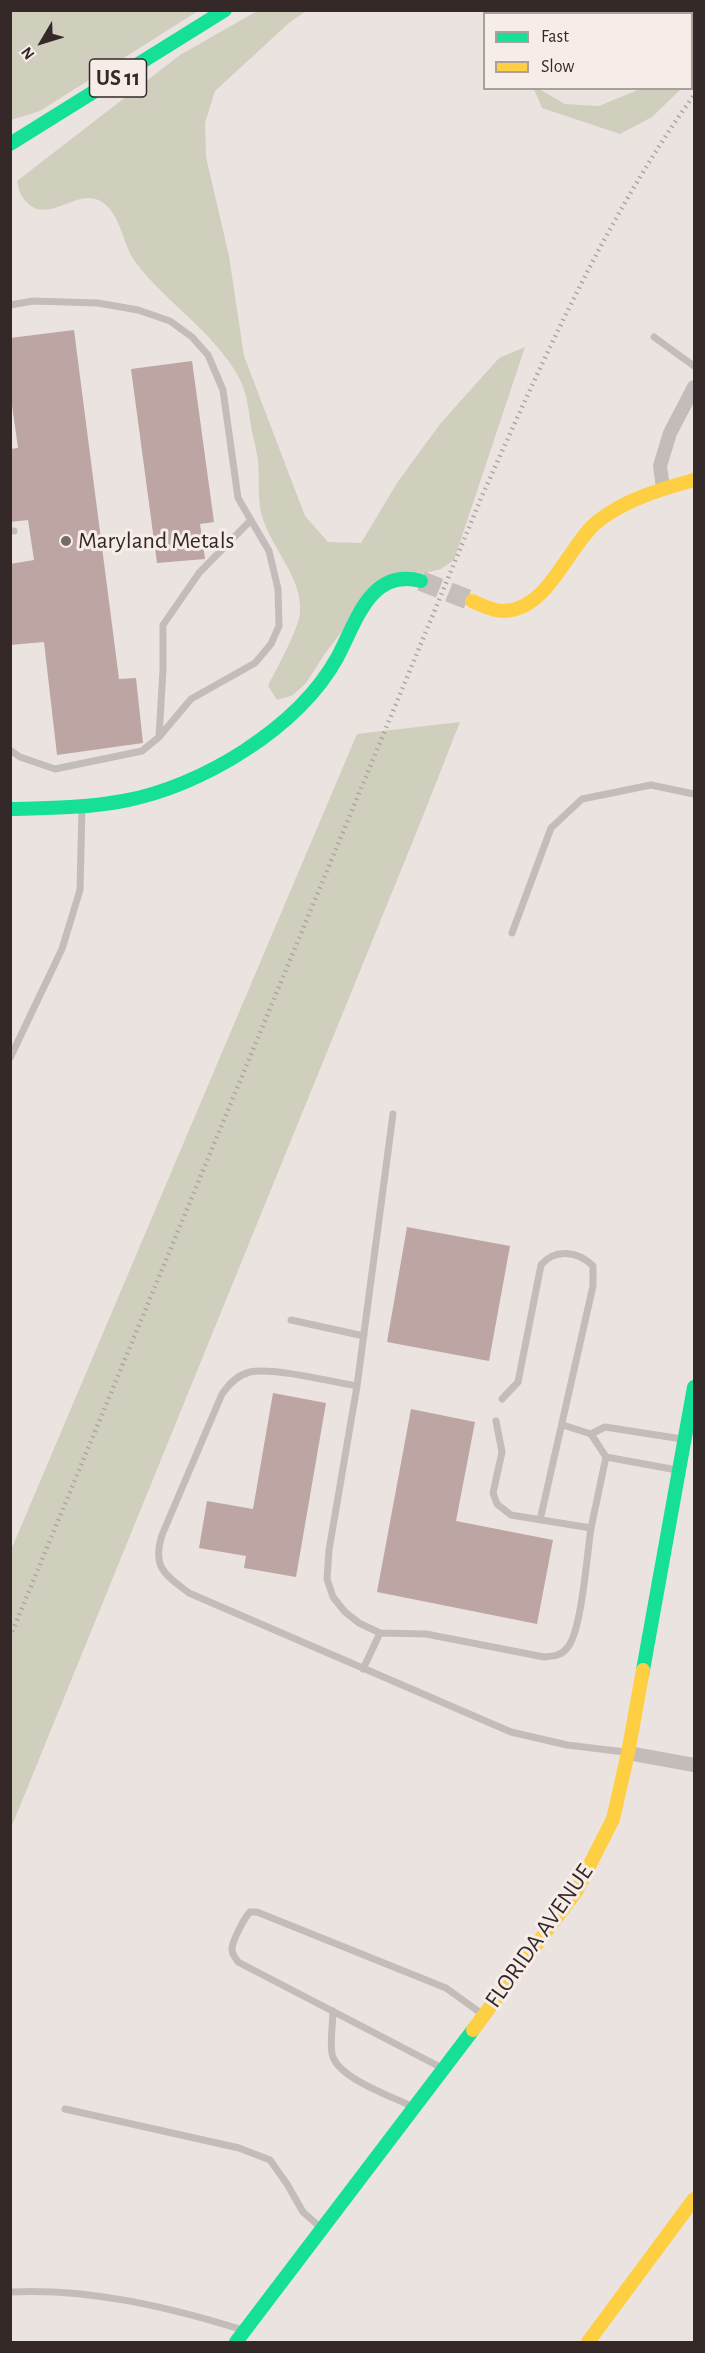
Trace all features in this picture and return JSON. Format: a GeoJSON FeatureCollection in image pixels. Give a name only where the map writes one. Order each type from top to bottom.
{"type":"FeatureCollection","features":[{"type":"Feature","properties":{"kind":"street","name":"US 11"},"geometry":{"type":"LineString","coordinates":[[10,144],[225,10]]}},
{"type":"Feature","properties":{"kind":"street"},"geometry":{"type":"LineString","coordinates":[[663,488],[660,466],[670,433],[694,387]]}},
{"type":"Feature","properties":{"kind":"street"},"geometry":{"type":"LineString","coordinates":[[472,601],[502,611],[519,609],[531,603],[548,585],[596,523],[622,506],[663,488],[694,480]]}},
{"type":"Feature","properties":{"kind":"street"},"geometry":{"type":"LineString","coordinates":[[10,809],[81,806],[140,798],[190,782],[233,759],[273,731],[307,697],[331,668],[376,590],[390,580],[407,577],[421,580]]}},
{"type":"Feature","properties":{"kind":"street","name":"FLORIDA AVENUE"},"geometry":{"type":"LineString","coordinates":[[236,2343],[577,1890],[612,1819],[628,1752],[694,1387]]}},
{"type":"Feature","properties":{"kind":"street"},"geometry":{"type":"LineString","coordinates":[[628,1752],[694,1765]]}},
{"type":"Feature","properties":{"kind":"street"},"geometry":{"type":"LineString","coordinates":[[588,2343],[694,2199]]}},
{"type":"Feature","properties":{"kind":"lane"},"geometry":{"type":"LineString","coordinates":[[10,305],[33,301],[98,303],[138,310],[170,321],[192,337],[208,355],[223,390],[238,498],[269,551],[278,589],[279,627],[271,644],[255,663],[191,699],[159,737],[142,751],[55,769],[20,757],[10,750]]}},
{"type":"Feature","properties":{"kind":"lane"},"geometry":{"type":"LineString","coordinates":[[654,337],[694,366]]}},
{"type":"Feature","properties":{"kind":"lane"},"geometry":{"type":"LineString","coordinates":[[159,737],[163,625],[199,573],[251,520]]}},
{"type":"Feature","properties":{"kind":"lane"},"geometry":{"type":"LineString","coordinates":[[512,933],[551,828],[582,799],[651,785],[694,794]]}},
{"type":"Feature","properties":{"kind":"lane"},"geometry":{"type":"LineString","coordinates":[[10,1058],[62,949],[80,890],[81,806]]}},
{"type":"Feature","properties":{"kind":"lane"},"geometry":{"type":"LineString","coordinates":[[393,1114],[357,1386],[329,1550],[327,1579],[333,1596],[345,1612],[359,1623],[380,1633],[426,1634],[544,1657],[558,1656],[569,1646],[577,1621],[591,1528],[606,1456]]}},
{"type":"Feature","properties":{"kind":"lane"},"geometry":{"type":"LineString","coordinates":[[502,1399],[518,1382],[541,1265],[555,1253],[576,1256],[593,1266],[593,1286],[540,1520]]}},
{"type":"Feature","properties":{"kind":"lane"},"geometry":{"type":"LineString","coordinates":[[291,1320],[364,1336]]}},
{"type":"Feature","properties":{"kind":"lane"},"geometry":{"type":"LineString","coordinates":[[357,1386],[272,1372],[252,1371],[238,1376],[222,1394],[158,1549],[159,1565],[167,1576],[189,1593],[512,1732],[567,1745],[628,1752]]}},
{"type":"Feature","properties":{"kind":"lane"},"geometry":{"type":"LineString","coordinates":[[496,1421],[502,1452],[493,1493],[496,1504],[511,1515],[591,1528]]}},
{"type":"Feature","properties":{"kind":"lane"},"geometry":{"type":"LineString","coordinates":[[563,1425],[591,1434],[606,1456],[679,1470]]}},
{"type":"Feature","properties":{"kind":"lane"},"geometry":{"type":"LineString","coordinates":[[591,1434],[605,1427],[685,1440]]}},
{"type":"Feature","properties":{"kind":"lane"},"geometry":{"type":"LineString","coordinates":[[363,1669],[380,1633]]}},
{"type":"Feature","properties":{"kind":"lane"},"geometry":{"type":"LineString","coordinates":[[443,2069],[238,1962],[233,1955],[232,1948],[245,1917],[250,1912],[257,1912],[446,1988],[484,2016]]}},
{"type":"Feature","properties":{"kind":"lane"},"geometry":{"type":"LineString","coordinates":[[333,2011],[332,2056],[339,2067],[349,2076],[414,2107]]}},
{"type":"Feature","properties":{"kind":"lane"},"geometry":{"type":"LineString","coordinates":[[65,2109],[239,2148],[270,2160],[303,2212],[322,2229]]}},
{"type":"Feature","properties":{"kind":"lane"},"geometry":{"type":"LineString","coordinates":[[10,2292],[46,2290],[179,2310],[246,2330]]}},
{"type":"Feature","properties":{"kind":"shaded area"},"geometry":{"type":"Polygon","coordinates":[[[11,10],[198,11],[40,111],[11,120],[11,10]]]}},
{"type":"Feature","properties":{"kind":"shaded area"},"geometry":{"type":"Polygon","coordinates":[[[257,11],[306,11],[289,23],[215,91],[205,123],[206,157],[229,256],[244,356],[305,516],[328,542],[361,543],[397,483],[440,424],[499,358],[525,347],[454,560],[441,569],[377,585],[324,655],[306,683],[293,695],[277,700],[268,686],[296,628],[300,611],[299,598],[291,574],[262,516],[259,469],[247,399],[237,374],[215,344],[137,264],[109,208],[92,198],[42,210],[32,207],[23,198],[17,181],[180,55],[257,11]]]}},
{"type":"Feature","properties":{"kind":"shaded area"},"geometry":{"type":"Polygon","coordinates":[[[534,90],[541,90],[565,104],[599,106],[638,90],[680,90],[652,117],[620,134],[542,108],[534,90]]]}},
{"type":"Feature","properties":{"kind":"shaded area"},"geometry":{"type":"Polygon","coordinates":[[[460,722],[11,1828],[11,1550],[357,734],[460,722]]]}},
{"type":"Feature","properties":{"kind":"water"},"geometry":{"type":"Polygon","coordinates":[[[540,10],[694,11],[694,48],[693,12],[539,12],[540,10]]]}},
{"type":"Feature","properties":{"kind":"building","name":"Maryland Metals"},"geometry":{"type":"Polygon","coordinates":[[[74,330],[119,679],[136,678],[143,743],[57,755],[44,642],[10,645],[10,564],[34,560],[28,520],[10,522],[10,449],[18,448],[10,391],[10,338],[74,330]]]}},
{"type":"Feature","properties":{"kind":"building"},"geometry":{"type":"Polygon","coordinates":[[[192,361],[214,522],[200,524],[205,559],[157,563],[131,369],[192,361]]]}},
{"type":"Feature","properties":{"kind":"building"},"geometry":{"type":"Polygon","coordinates":[[[407,1227],[510,1246],[489,1361],[387,1342],[407,1227]]]}},
{"type":"Feature","properties":{"kind":"building"},"geometry":{"type":"Polygon","coordinates":[[[273,1393],[326,1403],[296,1577],[244,1568],[246,1556],[199,1548],[207,1501],[253,1509],[273,1393]]]}},
{"type":"Feature","properties":{"kind":"building"},"geometry":{"type":"Polygon","coordinates":[[[411,1409],[475,1422],[456,1521],[553,1540],[537,1624],[377,1592],[411,1409]]]}},
{"type":"Feature","properties":{"kind":"tunnel"},"geometry":{"type":"LineString","coordinates":[[421,581],[472,601]]}},
{"type":"Feature","properties":{"kind":"railway"},"geometry":{"type":"LineString","coordinates":[[10,1637],[482,496],[578,290],[632,190],[694,95]]}},
{"type":"Feature","properties":{"kind":"traffic: fast"},"geometry":{"type":"LineString","coordinates":[[10,144],[225,10]]}},
{"type":"Feature","properties":{"kind":"traffic: fast"},"geometry":{"type":"LineString","coordinates":[[10,809],[53,808],[123,801],[184,783],[215,768],[273,730],[320,684],[337,658],[358,615],[377,590],[389,582],[404,579],[421,581]]}},
{"type":"Feature","properties":{"kind":"traffic: fast"},"geometry":{"type":"LineString","coordinates":[[643,1670],[694,1387]]}},
{"type":"Feature","properties":{"kind":"traffic: fast"},"geometry":{"type":"LineString","coordinates":[[236,2342],[473,2030]]}},
{"type":"Feature","properties":{"kind":"traffic: slow"},"geometry":{"type":"LineString","coordinates":[[472,601],[499,611],[519,608],[532,601],[556,576],[576,546],[597,522],[619,507],[643,496],[694,480]]}},
{"type":"Feature","properties":{"kind":"traffic: slow"},"geometry":{"type":"LineString","coordinates":[[473,2030],[577,1890],[613,1819],[643,1670]]}},
{"type":"Feature","properties":{"kind":"traffic: slow"},"geometry":{"type":"LineString","coordinates":[[588,2342],[694,2199]]}},
{"type":"Feature","properties":{"kind":"place","name":"Maryland Metals"},"geometry":{"type":"Point","coordinates":[66,541]}}]}
